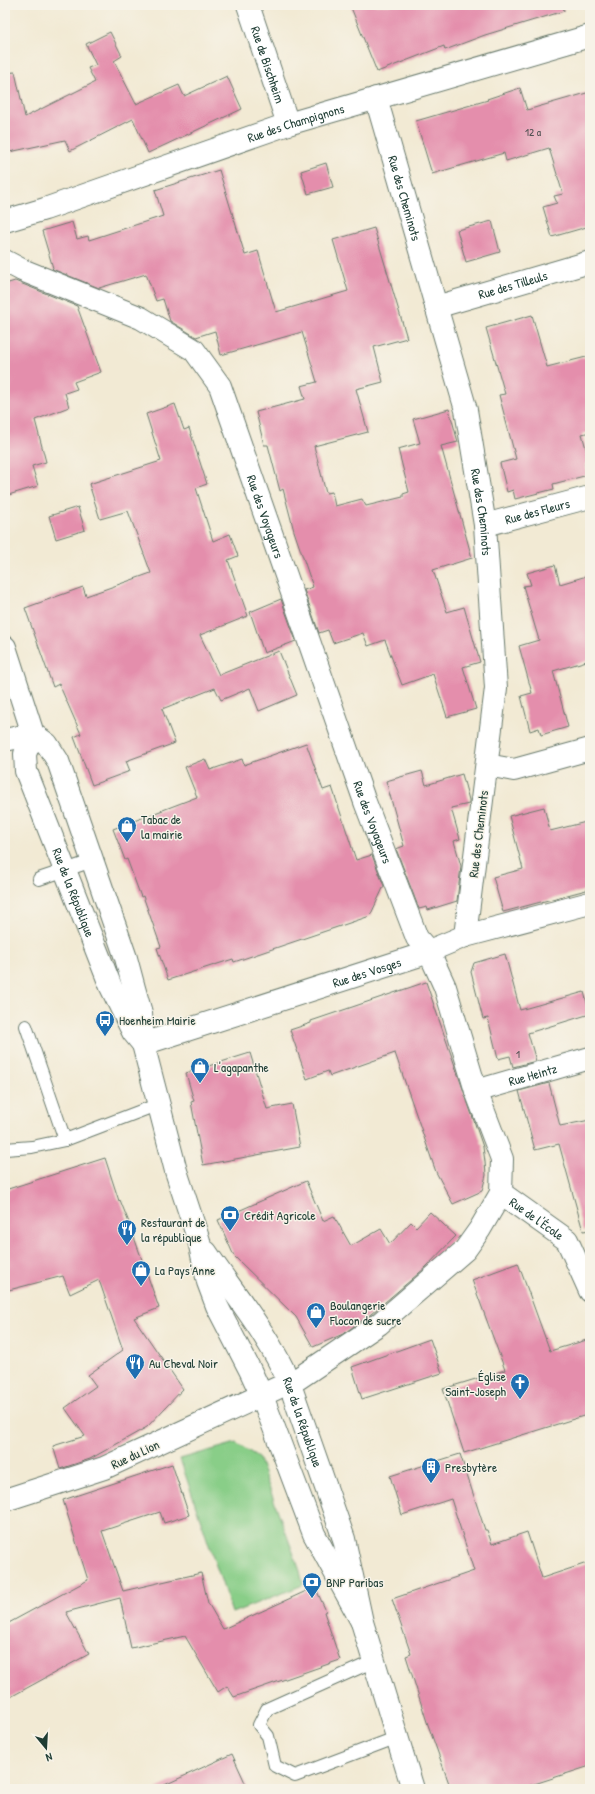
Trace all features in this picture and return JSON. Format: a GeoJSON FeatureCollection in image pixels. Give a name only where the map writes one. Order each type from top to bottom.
{"type":"FeatureCollection","features":[{"type":"Feature","properties":{"kind":"street","name":"Rue de Bischheim"},"geometry":{"type":"LineString","coordinates":[[248,5],[288,124]]}},
{"type":"Feature","properties":{"kind":"street","name":"Rue des Champignons"},"geometry":{"type":"LineString","coordinates":[[5,221],[45,209],[288,124],[590,36]]}},
{"type":"Feature","properties":{"kind":"street","name":"Rue des Cheminots"},"geometry":{"type":"LineString","coordinates":[[376,98],[466,410],[485,525],[496,688],[465,936]]}},
{"type":"Feature","properties":{"kind":"street","name":"Rue des Voyageurs"},"geometry":{"type":"LineString","coordinates":[[5,261],[22,270],[141,318],[194,350],[220,386],[365,802],[417,938],[429,952],[445,987],[476,1091],[502,1159],[501,1193],[480,1229],[465,1250],[379,1324],[320,1364],[262,1396]]}},
{"type":"Feature","properties":{"kind":"street","name":"Rue des Tilleuls"},"geometry":{"type":"LineString","coordinates":[[436,307],[590,262]]}},
{"type":"Feature","properties":{"kind":"street","name":"Rue des Fleurs"},"geometry":{"type":"LineString","coordinates":[[485,525],[590,497]]}},
{"type":"Feature","properties":{"kind":"street"},"geometry":{"type":"LineString","coordinates":[[5,647],[33,734],[5,740]]}},
{"type":"Feature","properties":{"kind":"street","name":"Rue de la République"},"geometry":{"type":"LineString","coordinates":[[143,1044],[133,1032],[114,993],[26,771],[26,754],[33,734],[47,744],[58,761],[134,988],[140,1013],[143,1044],[160,1104],[176,1171],[199,1241],[208,1282],[217,1306],[262,1396],[314,1534],[362,1622]]}},
{"type":"Feature","properties":{"kind":"street"},"geometry":{"type":"LineString","coordinates":[[487,765],[514,770],[590,749]]}},
{"type":"Feature","properties":{"kind":"street","name":"Rue des Vosges"},"geometry":{"type":"LineString","coordinates":[[143,1044],[429,952],[465,936],[590,903]]}},
{"type":"Feature","properties":{"kind":"street","name":"Rue Heintz"},"geometry":{"type":"LineString","coordinates":[[476,1091],[590,1058]]}},
{"type":"Feature","properties":{"kind":"street","name":"Rue de l'École"},"geometry":{"type":"LineString","coordinates":[[501,1193],[567,1240],[590,1291]]}},
{"type":"Feature","properties":{"kind":"street","name":"Rue de la République"},"geometry":{"type":"LineString","coordinates":[[199,1241],[265,1335],[280,1360],[289,1382],[344,1539],[362,1622],[413,1789]]}},
{"type":"Feature","properties":{"kind":"street","name":"Rue du Lion"},"geometry":{"type":"LineString","coordinates":[[5,1500],[104,1468],[262,1396]]}},
{"type":"Feature","properties":{"kind":"lane"},"geometry":{"type":"LineString","coordinates":[[39,880],[92,861]]}},
{"type":"Feature","properties":{"kind":"lane"},"geometry":{"type":"LineString","coordinates":[[26,1026],[65,1140]]}},
{"type":"Feature","properties":{"kind":"lane"},"geometry":{"type":"LineString","coordinates":[[5,1149],[32,1147],[65,1140],[160,1104]]}},
{"type":"Feature","properties":{"kind":"lane"},"geometry":{"type":"LineString","coordinates":[[374,1661],[267,1709],[259,1725],[268,1736],[275,1766],[295,1776],[398,1737]]}},
{"type":"Feature","properties":{"kind":"green space"},"geometry":{"type":"Polygon","coordinates":[[[236,1443],[258,1457],[300,1571],[303,1585],[232,1613],[180,1459],[236,1443]]]}},
{"type":"Feature","properties":{"kind":"building"},"geometry":{"type":"Polygon","coordinates":[[[350,5],[563,5],[564,11],[485,35],[445,50],[444,46],[377,72],[350,5]]]}},
{"type":"Feature","properties":{"kind":"building"},"geometry":{"type":"Polygon","coordinates":[[[110,32],[122,56],[114,61],[136,104],[179,85],[184,96],[227,76],[242,109],[148,153],[133,119],[70,151],[65,140],[5,153],[5,73],[15,72],[25,117],[95,82],[88,68],[96,65],[86,44],[110,32]]]}},
{"type":"Feature","properties":{"kind":"building"},"geometry":{"type":"Polygon","coordinates":[[[520,88],[527,110],[590,92],[590,226],[552,237],[543,207],[557,203],[554,196],[563,194],[549,148],[506,161],[504,153],[432,174],[416,121],[488,100],[487,99],[520,88]]]}},
{"type":"Feature","properties":{"kind":"building"},"geometry":{"type":"Polygon","coordinates":[[[326,163],[333,187],[308,194],[301,171],[326,163]]]}},
{"type":"Feature","properties":{"kind":"building"},"geometry":{"type":"Polygon","coordinates":[[[219,170],[245,255],[258,251],[276,312],[348,291],[333,240],[374,228],[407,338],[374,347],[383,382],[356,389],[368,432],[314,446],[326,493],[332,492],[335,506],[362,499],[366,506],[403,497],[403,494],[409,492],[398,449],[420,443],[413,419],[449,409],[458,442],[441,446],[472,558],[433,570],[447,612],[464,607],[480,662],[463,667],[476,709],[447,717],[433,674],[402,685],[385,640],[368,646],[363,633],[333,643],[328,630],[319,633],[304,590],[313,587],[294,531],[283,489],[280,491],[268,445],[264,445],[256,412],[305,399],[301,386],[317,382],[302,332],[221,355],[215,331],[196,337],[170,321],[163,299],[156,301],[146,274],[99,288],[52,269],[53,268],[42,231],[72,222],[77,239],[88,236],[89,240],[163,216],[155,190],[219,170]]]}},
{"type":"Feature","properties":{"kind":"building"},"geometry":{"type":"Polygon","coordinates":[[[492,221],[500,252],[466,262],[457,230],[492,221]]]}},
{"type":"Feature","properties":{"kind":"building"},"geometry":{"type":"Polygon","coordinates":[[[15,281],[77,306],[101,372],[74,382],[77,389],[65,393],[69,407],[35,420],[46,462],[32,466],[38,486],[5,496],[5,284],[15,281]]]}},
{"type":"Feature","properties":{"kind":"building"},"geometry":{"type":"Polygon","coordinates":[[[532,315],[547,367],[590,356],[590,432],[582,434],[590,463],[585,464],[588,475],[553,484],[554,489],[515,499],[513,490],[507,492],[500,463],[516,459],[499,395],[505,394],[486,328],[532,315]]]}},
{"type":"Feature","properties":{"kind":"building"},"geometry":{"type":"Polygon","coordinates":[[[175,404],[184,430],[189,428],[207,484],[196,488],[213,541],[230,534],[238,556],[228,560],[248,616],[200,635],[219,675],[279,651],[297,695],[259,711],[250,688],[221,700],[215,688],[162,709],[175,743],[126,761],[130,771],[92,785],[74,737],[81,734],[59,684],[53,687],[25,608],[83,587],[86,596],[151,573],[128,511],[100,519],[89,484],[161,461],[146,414],[175,404]]]}},
{"type":"Feature","properties":{"kind":"building"},"geometry":{"type":"Polygon","coordinates":[[[78,507],[85,530],[56,539],[49,516],[78,507]]]}},
{"type":"Feature","properties":{"kind":"building"},"geometry":{"type":"Polygon","coordinates":[[[555,565],[560,584],[590,575],[590,660],[553,671],[568,727],[541,735],[539,728],[530,731],[521,696],[532,693],[519,646],[539,640],[523,586],[531,585],[527,573],[555,565]]]}},
{"type":"Feature","properties":{"kind":"building"},"geometry":{"type":"Polygon","coordinates":[[[281,599],[296,641],[264,653],[250,612],[281,599]]]}},
{"type":"Feature","properties":{"kind":"building"},"geometry":{"type":"Polygon","coordinates":[[[306,743],[323,790],[332,787],[356,860],[372,855],[384,886],[370,916],[234,962],[233,959],[168,980],[157,948],[161,947],[143,896],[141,897],[127,859],[125,860],[113,829],[197,797],[185,767],[205,759],[210,770],[242,759],[244,765],[306,743]]]}},
{"type":"Feature","properties":{"kind":"building"},"geometry":{"type":"Polygon","coordinates":[[[422,771],[426,785],[462,774],[469,800],[469,804],[451,808],[460,839],[454,841],[461,866],[457,901],[428,910],[427,907],[419,909],[396,849],[404,846],[386,781],[422,771]]]}},
{"type":"Feature","properties":{"kind":"building"},"geometry":{"type":"Polygon","coordinates":[[[544,807],[550,831],[590,821],[590,889],[503,912],[493,877],[523,869],[509,816],[544,807]]]}},
{"type":"Feature","properties":{"kind":"building"},"geometry":{"type":"Polygon","coordinates":[[[505,954],[520,1010],[584,992],[590,1014],[528,1033],[536,1061],[513,1067],[510,1056],[498,1059],[488,1018],[483,1019],[471,972],[474,963],[505,954]]]}},
{"type":"Feature","properties":{"kind":"building"},"geometry":{"type":"Polygon","coordinates":[[[426,982],[483,1147],[485,1162],[486,1175],[482,1191],[453,1204],[436,1172],[395,1053],[330,1076],[328,1071],[307,1079],[290,1030],[311,1023],[311,1021],[426,982]]]}},
{"type":"Feature","properties":{"kind":"building"},"geometry":{"type":"Polygon","coordinates":[[[250,1053],[267,1109],[292,1104],[300,1147],[203,1165],[191,1102],[194,1101],[186,1073],[250,1053]]]}},
{"type":"Feature","properties":{"kind":"building"},"geometry":{"type":"Polygon","coordinates":[[[549,1083],[560,1126],[590,1120],[590,1230],[583,1231],[559,1144],[535,1150],[519,1091],[549,1083]]]}},
{"type":"Feature","properties":{"kind":"building"},"geometry":{"type":"Polygon","coordinates":[[[105,1158],[119,1201],[120,1200],[128,1220],[159,1308],[134,1318],[183,1389],[147,1427],[90,1459],[60,1469],[53,1446],[85,1436],[65,1408],[96,1386],[88,1375],[123,1350],[99,1280],[70,1294],[63,1276],[5,1291],[5,1190],[105,1158]]]}},
{"type":"Feature","properties":{"kind":"building"},"geometry":{"type":"Polygon","coordinates":[[[306,1181],[323,1221],[334,1216],[351,1246],[381,1229],[390,1244],[411,1222],[416,1227],[430,1212],[456,1236],[425,1268],[371,1314],[343,1334],[313,1347],[296,1317],[234,1256],[218,1220],[306,1181]]]}},
{"type":"Feature","properties":{"kind":"building","name":"Église Saint-Joseph"},"geometry":{"type":"Polygon","coordinates":[[[518,1263],[550,1351],[590,1339],[590,1414],[464,1453],[443,1389],[505,1370],[472,1280],[518,1263]]]}},
{"type":"Feature","properties":{"kind":"building"},"geometry":{"type":"Polygon","coordinates":[[[430,1339],[442,1373],[362,1399],[352,1367],[430,1339]]]}},
{"type":"Feature","properties":{"kind":"building"},"geometry":{"type":"Polygon","coordinates":[[[460,1454],[485,1530],[487,1530],[492,1544],[527,1532],[542,1578],[590,1562],[590,1766],[519,1789],[451,1789],[427,1722],[406,1656],[411,1654],[392,1599],[474,1571],[451,1499],[402,1515],[390,1476],[460,1454]]]}},
{"type":"Feature","properties":{"kind":"building"},"geometry":{"type":"Polygon","coordinates":[[[172,1464],[189,1515],[164,1523],[160,1512],[102,1531],[123,1591],[201,1573],[208,1603],[223,1629],[315,1587],[326,1611],[324,1612],[340,1660],[234,1697],[227,1686],[218,1692],[185,1636],[131,1648],[120,1598],[66,1612],[89,1654],[5,1700],[5,1625],[88,1580],[63,1500],[172,1464]]]}},
{"type":"Feature","properties":{"kind":"building"},"geometry":{"type":"Polygon","coordinates":[[[232,1754],[248,1789],[156,1789],[232,1754]]]}},
{"type":"Feature","properties":{"kind":"place","name":"Tabac de la mairie"},"geometry":{"type":"Point","coordinates":[127,843]}},
{"type":"Feature","properties":{"kind":"place","name":"Hoenheim Mairie"},"geometry":{"type":"Point","coordinates":[105,1037]}},
{"type":"Feature","properties":{"kind":"place","name":"L'agapanthe"},"geometry":{"type":"Point","coordinates":[200,1084]}},
{"type":"Feature","properties":{"kind":"place","name":"Crédit Agricole"},"geometry":{"type":"Point","coordinates":[230,1232]}},
{"type":"Feature","properties":{"kind":"place","name":"Restaurant de la république"},"geometry":{"type":"Point","coordinates":[127,1246]}},
{"type":"Feature","properties":{"kind":"place","name":"La Pays'Anne"},"geometry":{"type":"Point","coordinates":[141,1287]}},
{"type":"Feature","properties":{"kind":"place","name":"Boulangerie Flocon de sucre"},"geometry":{"type":"Point","coordinates":[316,1329]}},
{"type":"Feature","properties":{"kind":"place","name":"Au Cheval Noir"},"geometry":{"type":"Point","coordinates":[135,1380]}},
{"type":"Feature","properties":{"kind":"place","name":"Église Saint-Joseph"},"geometry":{"type":"Point","coordinates":[520,1400]}},
{"type":"Feature","properties":{"kind":"place","name":"Presbytère"},"geometry":{"type":"Point","coordinates":[431,1484]}},
{"type":"Feature","properties":{"kind":"place","name":"BNP Paribas"},"geometry":{"type":"Point","coordinates":[312,1599]}}]}
